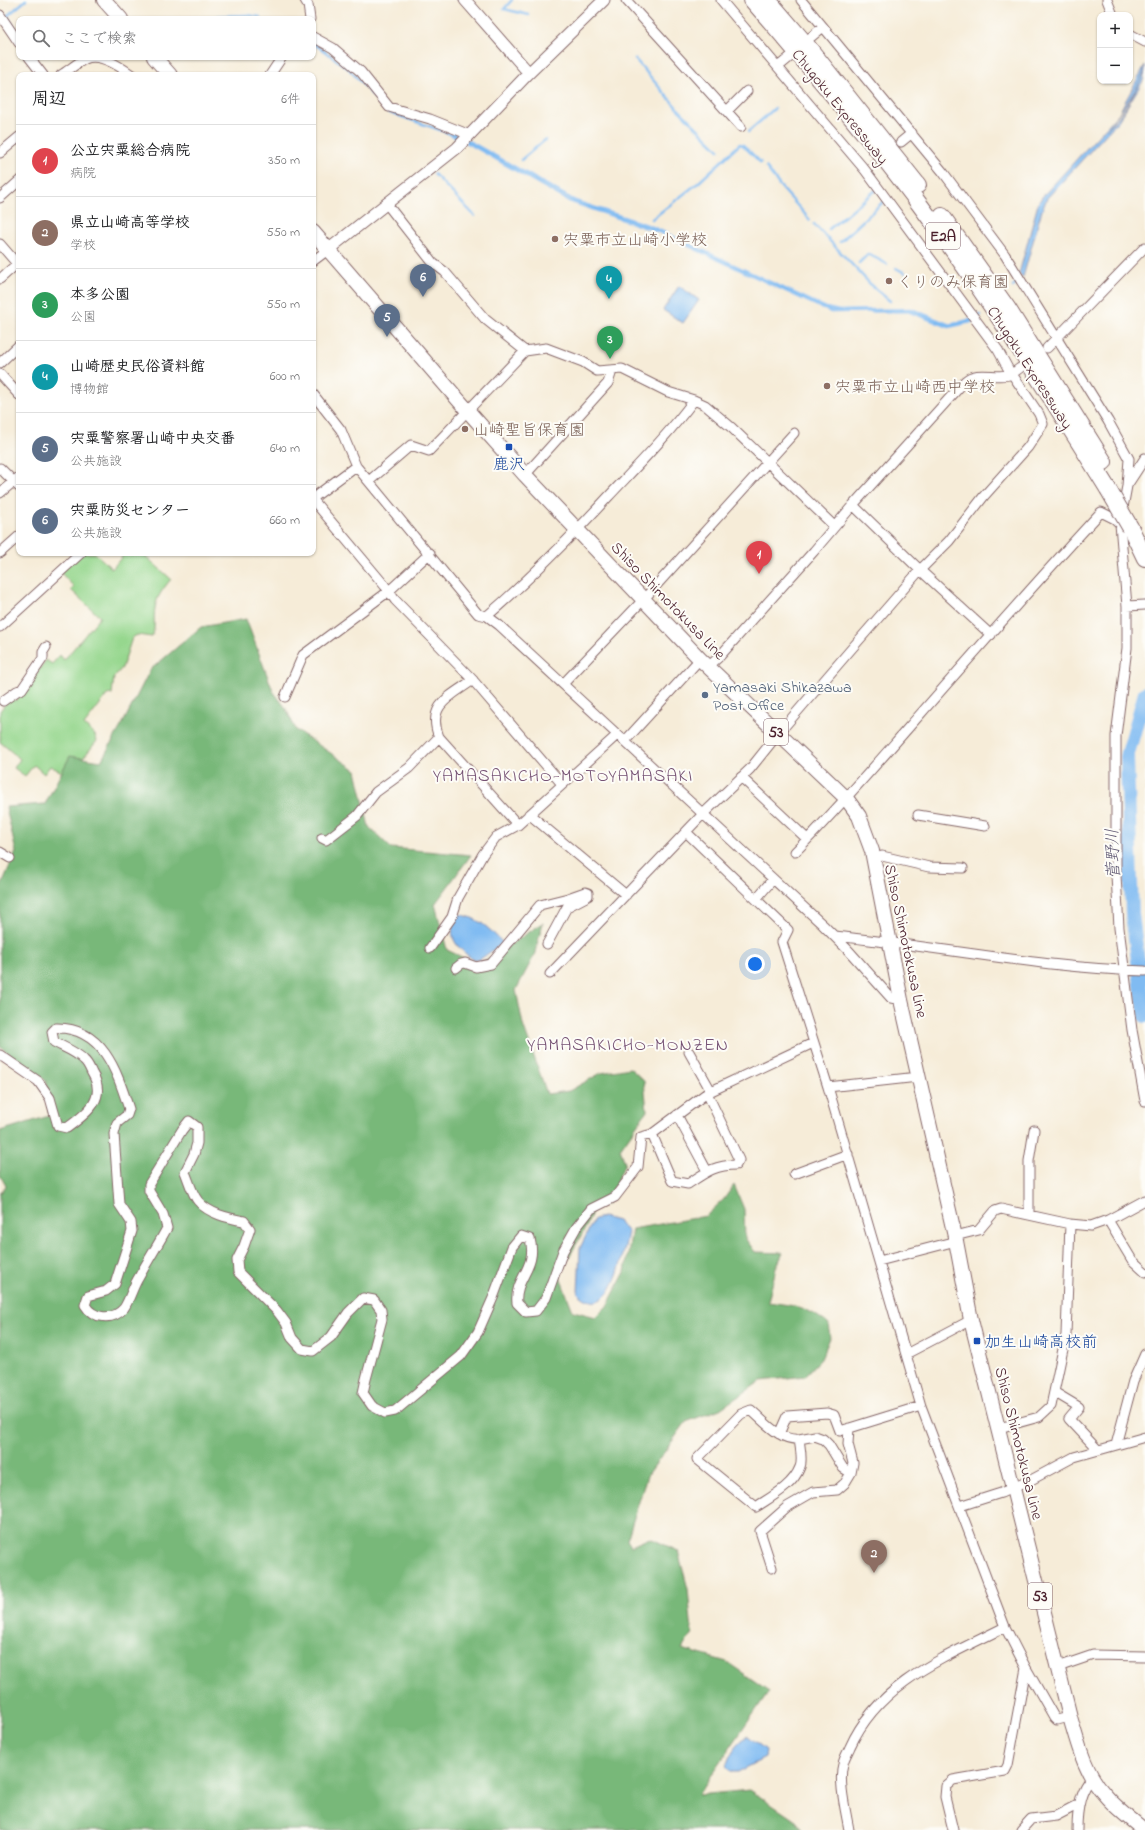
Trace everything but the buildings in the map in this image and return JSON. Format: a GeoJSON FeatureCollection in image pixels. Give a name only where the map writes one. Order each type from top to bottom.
{"type":"FeatureCollection","features":[{"type":"Feature","properties":{"kind":"highway","name":"Chugoku Expressway"},"geometry":{"type":"LineString","coordinates":[[752,0],[829,91],[928,216],[1117,485]]}},
{"type":"Feature","properties":{"kind":"highway","name":"Chugoku Expressway"},"geometry":{"type":"LineString","coordinates":[[768,0],[885,142],[968,251],[1045,365],[1117,485],[1128,522],[1145,558]]}},
{"type":"Feature","properties":{"kind":"highway","name":"Chugoku Expressway"},"geometry":{"type":"LineString","coordinates":[[1128,522],[1145,534]]}},
{"type":"Feature","properties":{"kind":"main road"},"geometry":{"type":"LineString","coordinates":[[104,0],[118,16]]}},
{"type":"Feature","properties":{"kind":"main road"},"geometry":{"type":"LineString","coordinates":[[157,60],[167,72]]}},
{"type":"Feature","properties":{"kind":"main road","name":"Shiso Shimotokusa Line"},"geometry":{"type":"LineString","coordinates":[[316,235],[525,475],[704,663],[846,798],[853,806],[864,826],[873,859],[901,1000],[972,1320],[1070,1717],[1083,1760],[1092,1778],[1104,1794],[1144,1830]]}},
{"type":"Feature","properties":{"kind":"street"},"geometry":{"type":"LineString","coordinates":[[305,0],[308,5],[310,16]]}},
{"type":"Feature","properties":{"kind":"street"},"geometry":{"type":"LineString","coordinates":[[464,0],[529,73]]}},
{"type":"Feature","properties":{"kind":"street"},"geometry":{"type":"LineString","coordinates":[[316,259],[443,159],[470,135],[529,73],[604,0]]}},
{"type":"Feature","properties":{"kind":"street"},"geometry":{"type":"LineString","coordinates":[[626,0],[741,127]]}},
{"type":"Feature","properties":{"kind":"street"},"geometry":{"type":"LineString","coordinates":[[550,974],[702,815],[750,769],[778,734],[920,570],[949,541],[984,496],[1028,447],[1043,424],[1039,414],[1015,372],[868,167],[778,68],[721,0]]}},
{"type":"Feature","properties":{"kind":"street"},"geometry":{"type":"LineString","coordinates":[[801,0],[912,133],[1005,255],[1108,420],[1129,459],[1117,485]]}},
{"type":"Feature","properties":{"kind":"street"},"geometry":{"type":"LineString","coordinates":[[1107,0],[1112,12]]}},
{"type":"Feature","properties":{"kind":"street"},"geometry":{"type":"LineString","coordinates":[[0,15],[16,39]]}},
{"type":"Feature","properties":{"kind":"street"},"geometry":{"type":"LineString","coordinates":[[811,37],[823,27]]}},
{"type":"Feature","properties":{"kind":"street"},"geometry":{"type":"LineString","coordinates":[[1133,36],[1145,42]]}},
{"type":"Feature","properties":{"kind":"street"},"geometry":{"type":"LineString","coordinates":[[316,38],[333,48],[361,72],[389,107],[430,119],[470,135]]}},
{"type":"Feature","properties":{"kind":"street"},"geometry":{"type":"LineString","coordinates":[[778,68],[790,57]]}},
{"type":"Feature","properties":{"kind":"street"},"geometry":{"type":"LineString","coordinates":[[31,60],[41,72]]}},
{"type":"Feature","properties":{"kind":"street"},"geometry":{"type":"LineString","coordinates":[[66,72],[84,60]]}},
{"type":"Feature","properties":{"kind":"street"},"geometry":{"type":"LineString","coordinates":[[106,60],[118,65],[128,72]]}},
{"type":"Feature","properties":{"kind":"street"},"geometry":{"type":"LineString","coordinates":[[272,72],[280,60]]}},
{"type":"Feature","properties":{"kind":"street"},"geometry":{"type":"LineString","coordinates":[[727,112],[747,91]]}},
{"type":"Feature","properties":{"kind":"street"},"geometry":{"type":"LineString","coordinates":[[901,142],[912,133]]}},
{"type":"Feature","properties":{"kind":"street"},"geometry":{"type":"LineString","coordinates":[[0,153],[16,140]]}},
{"type":"Feature","properties":{"kind":"street"},"geometry":{"type":"LineString","coordinates":[[0,198],[16,184]]}},
{"type":"Feature","properties":{"kind":"street"},"geometry":{"type":"LineString","coordinates":[[386,203],[433,263],[445,272],[485,319],[525,351]]}},
{"type":"Feature","properties":{"kind":"street"},"geometry":{"type":"LineString","coordinates":[[0,244],[16,262]]}},
{"type":"Feature","properties":{"kind":"street"},"geometry":{"type":"LineString","coordinates":[[1047,348],[1145,247]]}},
{"type":"Feature","properties":{"kind":"street"},"geometry":{"type":"LineString","coordinates":[[0,279],[16,266]]}},
{"type":"Feature","properties":{"kind":"street"},"geometry":{"type":"LineString","coordinates":[[369,481],[411,446],[428,451],[525,351],[546,348],[583,362],[597,371],[622,369],[668,392],[694,400],[705,406],[722,420],[834,526]]}},
{"type":"Feature","properties":{"kind":"street"},"geometry":{"type":"LineString","coordinates":[[0,363],[16,349]]}},
{"type":"Feature","properties":{"kind":"street"},"geometry":{"type":"LineString","coordinates":[[525,475],[608,383],[612,371]]}},
{"type":"Feature","properties":{"kind":"street"},"geometry":{"type":"LineString","coordinates":[[625,741],[704,663],[750,623],[853,504],[969,377],[1015,372]]}},
{"type":"Feature","properties":{"kind":"street"},"geometry":{"type":"LineString","coordinates":[[0,374],[16,392]]}},
{"type":"Feature","properties":{"kind":"street"},"geometry":{"type":"LineString","coordinates":[[316,399],[341,430],[356,466],[430,553],[478,614],[487,616],[499,625],[834,936],[891,998],[901,1000]]}},
{"type":"Feature","properties":{"kind":"street"},"geometry":{"type":"LineString","coordinates":[[487,616],[523,585],[579,530],[672,430],[694,400]]}},
{"type":"Feature","properties":{"kind":"street"},"geometry":{"type":"LineString","coordinates":[[563,684],[644,600],[794,433]]}},
{"type":"Feature","properties":{"kind":"street"},"geometry":{"type":"LineString","coordinates":[[1117,485],[1145,458]]}},
{"type":"Feature","properties":{"kind":"street"},"geometry":{"type":"LineString","coordinates":[[316,497],[356,466]]}},
{"type":"Feature","properties":{"kind":"street"},"geometry":{"type":"LineString","coordinates":[[0,468],[16,481]]}},
{"type":"Feature","properties":{"kind":"street"},"geometry":{"type":"LineString","coordinates":[[0,493],[16,483]]}},
{"type":"Feature","properties":{"kind":"street"},"geometry":{"type":"LineString","coordinates":[[316,502],[395,600],[473,680],[562,784]]}},
{"type":"Feature","properties":{"kind":"street"},"geometry":{"type":"LineString","coordinates":[[853,504],[920,570],[991,635]]}},
{"type":"Feature","properties":{"kind":"street"},"geometry":{"type":"LineString","coordinates":[[794,852],[846,798],[991,635],[1028,590],[1101,512],[1115,519],[1128,522],[1127,648],[1116,736],[1116,845],[1119,928],[1132,1030],[1145,1101]]}},
{"type":"Feature","properties":{"kind":"street"},"geometry":{"type":"LineString","coordinates":[[0,553],[16,539]]}},
{"type":"Feature","properties":{"kind":"street"},"geometry":{"type":"LineString","coordinates":[[284,697],[303,655],[388,591],[430,553]]}},
{"type":"Feature","properties":{"kind":"street"},"geometry":{"type":"LineString","coordinates":[[0,627],[78,556]]}},
{"type":"Feature","properties":{"kind":"street"},"geometry":{"type":"LineString","coordinates":[[1127,606],[1145,604]]}},
{"type":"Feature","properties":{"kind":"street"},"geometry":{"type":"LineString","coordinates":[[1,702],[22,689],[43,658],[43,652],[46,648]]}},
{"type":"Feature","properties":{"kind":"street"},"geometry":{"type":"LineString","coordinates":[[473,680],[439,705],[435,714],[435,726],[439,737],[518,825]]}},
{"type":"Feature","properties":{"kind":"street"},"geometry":{"type":"LineString","coordinates":[[430,948],[452,917],[458,898],[483,854],[496,837],[518,825],[617,735]]}},
{"type":"Feature","properties":{"kind":"street"},"geometry":{"type":"LineString","coordinates":[[322,838],[326,840],[347,825],[357,816],[376,792],[409,768],[439,737]]}},
{"type":"Feature","properties":{"kind":"street"},"geometry":{"type":"LineString","coordinates":[[740,777],[807,840]]}},
{"type":"Feature","properties":{"kind":"street"},"geometry":{"type":"LineString","coordinates":[[529,814],[626,895]]}},
{"type":"Feature","properties":{"kind":"street"},"geometry":{"type":"LineString","coordinates":[[918,815],[985,826]]}},
{"type":"Feature","properties":{"kind":"street"},"geometry":{"type":"LineString","coordinates":[[686,832],[788,930],[782,942],[828,1087],[921,1406],[1005,1627],[1054,1717],[1057,1720],[1070,1717]]}},
{"type":"Feature","properties":{"kind":"street"},"geometry":{"type":"LineString","coordinates":[[0,852],[10,858]]}},
{"type":"Feature","properties":{"kind":"street"},"geometry":{"type":"LineString","coordinates":[[873,859],[882,856],[929,867],[963,868]]}},
{"type":"Feature","properties":{"kind":"street"},"geometry":{"type":"LineString","coordinates":[[756,899],[773,879]]}},
{"type":"Feature","properties":{"kind":"street"},"geometry":{"type":"LineString","coordinates":[[456,968],[465,963],[476,967],[491,964],[540,905],[585,892],[588,893],[588,896],[567,907],[547,944]]}},
{"type":"Feature","properties":{"kind":"street"},"geometry":{"type":"LineString","coordinates":[[834,936],[890,941],[1024,961],[1145,971]]}},
{"type":"Feature","properties":{"kind":"street"},"geometry":{"type":"LineString","coordinates":[[0,1055],[38,1081],[50,1098],[58,1126],[67,1128],[82,1117],[95,1103],[99,1090],[95,1077],[84,1060],[54,1042],[52,1032],[56,1028],[70,1028],[82,1032],[98,1044],[117,1073],[129,1109],[127,1115],[117,1123],[114,1134],[119,1204],[131,1222],[132,1231],[115,1284],[106,1291],[88,1296],[85,1305],[89,1312],[100,1317],[111,1317],[124,1308],[138,1277],[159,1244],[167,1228],[163,1214],[148,1191],[149,1184],[189,1120],[197,1126],[197,1142],[194,1154],[185,1172],[198,1200],[206,1208],[222,1216],[244,1221],[250,1229],[237,1260],[238,1272],[277,1312],[286,1323],[292,1338],[302,1349],[313,1351],[331,1337],[348,1313],[363,1298],[374,1300],[381,1310],[382,1319],[363,1393],[372,1406],[385,1413],[395,1411],[461,1356],[478,1332],[493,1298],[512,1247],[521,1236],[530,1239],[533,1250],[531,1263],[516,1293],[517,1303],[526,1312],[536,1310],[546,1298],[563,1251],[576,1228],[591,1209],[615,1197],[638,1166],[641,1137],[652,1134],[709,1092],[813,1043]]}},
{"type":"Feature","properties":{"kind":"street"},"geometry":{"type":"LineString","coordinates":[[652,1134],[672,1181],[688,1184],[707,1171],[721,1165],[736,1166],[739,1160],[709,1092],[689,1052]]}},
{"type":"Feature","properties":{"kind":"street"},"geometry":{"type":"LineString","coordinates":[[828,1087],[918,1077]]}},
{"type":"Feature","properties":{"kind":"street"},"geometry":{"type":"LineString","coordinates":[[677,1115],[707,1171]]}},
{"type":"Feature","properties":{"kind":"street"},"geometry":{"type":"LineString","coordinates":[[1029,1215],[1029,1161],[1034,1130]]}},
{"type":"Feature","properties":{"kind":"street"},"geometry":{"type":"LineString","coordinates":[[794,1174],[848,1154]]}},
{"type":"Feature","properties":{"kind":"street"},"geometry":{"type":"LineString","coordinates":[[879,1261],[979,1230],[995,1211],[1001,1209],[1070,1224],[1091,1226],[1108,1220],[1145,1200]]}},
{"type":"Feature","properties":{"kind":"street"},"geometry":{"type":"LineString","coordinates":[[1108,1220],[1132,1260],[1145,1272]]}},
{"type":"Feature","properties":{"kind":"street"},"geometry":{"type":"LineString","coordinates":[[999,1428],[1039,1417],[1051,1406],[1066,1335],[1070,1224]]}},
{"type":"Feature","properties":{"kind":"street"},"geometry":{"type":"LineString","coordinates":[[906,1354],[972,1320]]}},
{"type":"Feature","properties":{"kind":"street"},"geometry":{"type":"LineString","coordinates":[[1116,1445],[1133,1381],[1145,1354]]}},
{"type":"Feature","properties":{"kind":"street"},"geometry":{"type":"LineString","coordinates":[[1054,1392],[1079,1407],[1069,1420],[1098,1450]]}},
{"type":"Feature","properties":{"kind":"street"},"geometry":{"type":"LineString","coordinates":[[779,1434],[787,1416],[827,1413],[834,1416],[840,1431],[921,1406]]}},
{"type":"Feature","properties":{"kind":"street"},"geometry":{"type":"LineString","coordinates":[[799,1439],[800,1467],[784,1488],[756,1507],[698,1459],[741,1414],[751,1410],[779,1434],[790,1440],[815,1436],[823,1439],[829,1445],[843,1468],[851,1474]]}},
{"type":"Feature","properties":{"kind":"street"},"geometry":{"type":"LineString","coordinates":[[772,1568],[760,1531],[787,1507],[813,1492],[836,1490],[845,1483],[851,1474],[853,1463],[848,1444],[849,1428]]}},
{"type":"Feature","properties":{"kind":"street"},"geometry":{"type":"LineString","coordinates":[[960,1506],[1014,1488],[1074,1457],[1145,1437]]}},
{"type":"Feature","properties":{"kind":"street"},"geometry":{"type":"LineString","coordinates":[[849,1830],[842,1776],[843,1764],[858,1730],[879,1703],[903,1682],[927,1667],[1005,1627]]}},
{"type":"Feature","properties":{"kind":"street"},"geometry":{"type":"LineString","coordinates":[[1058,1667],[1093,1655],[1145,1656]]}},
{"type":"Feature","properties":{"kind":"street"},"geometry":{"type":"LineString","coordinates":[[953,1830],[945,1797],[946,1786],[953,1780],[1005,1771],[1008,1765],[1026,1668]]}},
{"type":"Feature","properties":{"kind":"street"},"geometry":{"type":"LineString","coordinates":[[1077,1830],[1079,1804],[1086,1784],[1092,1778]]}},
{"type":"Feature","properties":{"kind":"street"},"geometry":{"type":"LineString","coordinates":[[1021,1830],[1031,1819],[1056,1816],[1079,1804]]}},
{"type":"Feature","properties":{"kind":"green space"},"geometry":{"type":"Polygon","coordinates":[[[74,556],[98,556],[112,569],[123,556],[145,556],[171,579],[157,601],[154,613],[154,630],[152,637],[137,635],[132,638],[122,668],[114,677],[112,694],[107,695],[84,725],[95,735],[97,741],[83,758],[70,757],[62,772],[50,766],[44,774],[34,765],[25,776],[14,768],[20,759],[0,742],[0,711],[10,697],[16,701],[46,660],[52,664],[60,655],[64,660],[100,617],[71,590],[74,587],[59,571],[74,556]]]}},
{"type":"Feature","properties":{"kind":"green space"},"geometry":{"type":"Polygon","coordinates":[[[246,619],[273,691],[285,707],[296,730],[356,770],[369,827],[391,848],[471,855],[435,904],[447,950],[479,965],[543,923],[534,956],[516,990],[523,1025],[547,1094],[569,1091],[601,1073],[630,1068],[644,1081],[647,1111],[620,1149],[625,1163],[607,1204],[595,1204],[587,1225],[559,1275],[573,1311],[596,1317],[607,1306],[625,1272],[632,1229],[706,1216],[724,1199],[734,1185],[744,1209],[745,1238],[755,1252],[783,1253],[776,1268],[768,1302],[807,1310],[828,1324],[830,1338],[821,1359],[805,1376],[761,1381],[720,1409],[686,1422],[647,1476],[627,1540],[631,1546],[650,1538],[678,1551],[688,1589],[692,1633],[682,1649],[727,1662],[769,1691],[698,1795],[750,1790],[796,1821],[803,1830],[0,1830],[0,1194],[6,1186],[0,1175],[0,1131],[49,1116],[46,1081],[0,1047],[0,888],[16,852],[6,807],[45,804],[70,756],[101,761],[123,723],[150,670],[201,627],[246,619]]]}},
{"type":"Feature","properties":{"kind":"water"},"geometry":{"type":"Polygon","coordinates":[[[1145,65],[1141,79],[1145,70],[1143,81],[1118,121],[1047,198],[1041,213],[1023,277],[1019,274],[1038,204],[1042,197],[1119,113],[1145,65]],[[1140,81],[1130,98],[1107,129],[1119,117],[1134,94],[1140,81]]]}},
{"type":"Feature","properties":{"kind":"water"},"geometry":{"type":"Polygon","coordinates":[[[679,286],[699,300],[683,323],[663,310],[679,286]]]}},
{"type":"Feature","properties":{"kind":"water"},"geometry":{"type":"Polygon","coordinates":[[[456,914],[476,920],[493,932],[503,943],[479,960],[474,960],[454,941],[452,929],[456,914]]]}},
{"type":"Feature","properties":{"kind":"water"},"geometry":{"type":"Polygon","coordinates":[[[603,1217],[618,1221],[628,1232],[623,1255],[614,1282],[607,1293],[599,1300],[589,1301],[578,1293],[580,1248],[594,1219],[603,1217]]]}},
{"type":"Feature","properties":{"kind":"water"},"geometry":{"type":"Polygon","coordinates":[[[748,1736],[766,1750],[765,1758],[738,1772],[731,1772],[726,1767],[729,1758],[737,1745],[748,1736]]]}},
{"type":"Feature","properties":{"kind":"waterway"},"geometry":{"type":"LineString","coordinates":[[15,29],[7,16],[26,0]]}},
{"type":"Feature","properties":{"kind":"waterway"},"geometry":{"type":"LineString","coordinates":[[512,0],[504,9],[529,15]]}},
{"type":"Feature","properties":{"kind":"waterway"},"geometry":{"type":"LineString","coordinates":[[218,16],[254,16]]}},
{"type":"Feature","properties":{"kind":"waterway"},"geometry":{"type":"LineString","coordinates":[[316,45],[348,68],[388,112],[446,132],[461,140]]}},
{"type":"Feature","properties":{"kind":"waterway"},"geometry":{"type":"LineString","coordinates":[[635,59],[678,109],[719,150]]}},
{"type":"Feature","properties":{"kind":"waterway"},"geometry":{"type":"LineString","coordinates":[[748,132],[775,108]]}},
{"type":"Feature","properties":{"kind":"waterway"},"geometry":{"type":"LineString","coordinates":[[453,133],[463,138]]}},
{"type":"Feature","properties":{"kind":"waterway"},"geometry":{"type":"LineString","coordinates":[[467,140],[575,201],[650,226],[826,308],[839,311],[911,309],[950,325],[972,319]]}},
{"type":"Feature","properties":{"kind":"waterway"},"geometry":{"type":"LineString","coordinates":[[521,160],[545,140]]}},
{"type":"Feature","properties":{"kind":"waterway"},"geometry":{"type":"LineString","coordinates":[[466,142],[569,201],[659,232],[831,312],[908,311],[949,327],[971,322],[980,315]]}},
{"type":"Feature","properties":{"kind":"waterway"},"geometry":{"type":"LineString","coordinates":[[652,219],[698,183],[740,144],[743,145],[761,163]]}},
{"type":"Feature","properties":{"kind":"waterway"},"geometry":{"type":"LineString","coordinates":[[766,167],[780,186],[810,220]]}},
{"type":"Feature","properties":{"kind":"waterway"},"geometry":{"type":"LineString","coordinates":[[434,174],[475,216]]}},
{"type":"Feature","properties":{"kind":"waterway"},"geometry":{"type":"LineString","coordinates":[[829,229],[876,190]]}},
{"type":"Feature","properties":{"kind":"waterway"},"geometry":{"type":"LineString","coordinates":[[840,242],[884,201]]}},
{"type":"Feature","properties":{"kind":"waterway"},"geometry":{"type":"LineString","coordinates":[[814,224],[873,287],[890,301]]}},
{"type":"Feature","properties":{"kind":"waterway"},"geometry":{"type":"LineString","coordinates":[[859,263],[868,254],[887,264]]}},
{"type":"Feature","properties":{"kind":"waterway"},"geometry":{"type":"LineString","coordinates":[[896,268],[905,273]]}},
{"type":"Feature","properties":{"kind":"waterway"},"geometry":{"type":"LineString","coordinates":[[1013,287],[1018,281]]}},
{"type":"Feature","properties":{"kind":"waterway","name":"菅野川"},"geometry":{"type":"LineString","coordinates":[[1145,693],[1127,757],[1132,914],[1145,1016]]}},
{"type":"Feature","properties":{"kind":"tunnel"},"geometry":{"type":"LineString","coordinates":[[872,164],[901,142]]}},
{"type":"Feature","properties":{"kind":"place","name":"宍粟市立山崎小学校"},"geometry":{"type":"Point","coordinates":[555,239]}},
{"type":"Feature","properties":{"kind":"place","name":"くりのみ保育園"},"geometry":{"type":"Point","coordinates":[889,281]}},
{"type":"Feature","properties":{"kind":"place","name":"宍粟防災センター"},"geometry":{"type":"Point","coordinates":[423,297]}},
{"type":"Feature","properties":{"kind":"place","name":"山崎歴史民俗資料館"},"geometry":{"type":"Point","coordinates":[609,299]}},
{"type":"Feature","properties":{"kind":"place","name":"宍粟警察署山崎中央交番"},"geometry":{"type":"Point","coordinates":[387,337]}},
{"type":"Feature","properties":{"kind":"place","name":"本多公園"},"geometry":{"type":"Point","coordinates":[610,359]}},
{"type":"Feature","properties":{"kind":"place","name":"宍粟市立山崎西中学校"},"geometry":{"type":"Point","coordinates":[827,386]}},
{"type":"Feature","properties":{"kind":"place","name":"山崎聖旨保育園"},"geometry":{"type":"Point","coordinates":[465,429]}},
{"type":"Feature","properties":{"kind":"place","name":"鹿沢"},"geometry":{"type":"Point","coordinates":[509,447]}},
{"type":"Feature","properties":{"kind":"place","name":"公立宍粟総合病院"},"geometry":{"type":"Point","coordinates":[759,574]}},
{"type":"Feature","properties":{"kind":"place","name":"Yamasaki Shikazawa Post Office"},"geometry":{"type":"Point","coordinates":[705,695]}},
{"type":"Feature","properties":{"kind":"place","name":"加生山崎高校前"},"geometry":{"type":"Point","coordinates":[977,1341]}},
{"type":"Feature","properties":{"kind":"place","name":"県立山崎高等学校"},"geometry":{"type":"Point","coordinates":[874,1573]}},
{"type":"Feature","properties":{"kind":"district","name":"YAMASAKICHO-MOTOYAMASAKI"},"geometry":{"type":"Point","coordinates":[563,775]}},
{"type":"Feature","properties":{"kind":"district","name":"YAMASAKICHO-MONZEN"},"geometry":{"type":"Point","coordinates":[628,1044]}}]}
